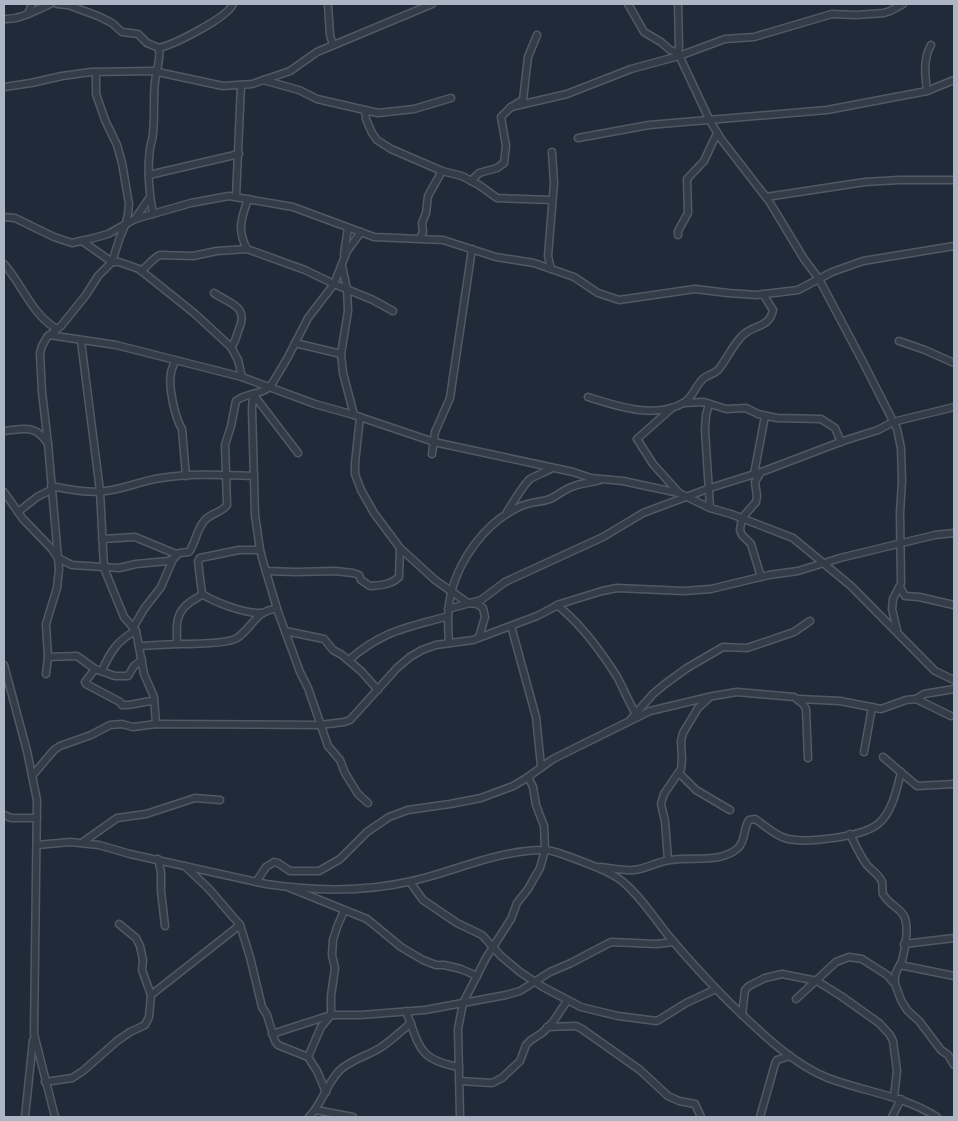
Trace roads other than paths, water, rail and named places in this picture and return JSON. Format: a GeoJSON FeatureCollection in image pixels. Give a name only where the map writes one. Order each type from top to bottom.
{"type":"FeatureCollection","features":[{"type":"Feature","properties":{"kind":"street"},"geometry":{"type":"LineString","coordinates":[[28,14],[32,4]]}},
{"type":"Feature","properties":{"kind":"street"},"geometry":{"type":"LineString","coordinates":[[4,19],[9,20],[28,14],[50,4]]}},
{"type":"Feature","properties":{"kind":"street"},"geometry":{"type":"LineString","coordinates":[[57,4],[68,5],[98,16],[112,23],[122,32],[138,34],[146,43],[159,48],[227,13],[233,4]]}},
{"type":"Feature","properties":{"kind":"street"},"geometry":{"type":"LineString","coordinates":[[328,4],[330,35],[333,46]]}},
{"type":"Feature","properties":{"kind":"street"},"geometry":{"type":"LineString","coordinates":[[4,87],[62,76],[96,72],[157,72],[223,86],[241,85],[290,71],[312,54],[432,4]]}},
{"type":"Feature","properties":{"kind":"street"},"geometry":{"type":"LineString","coordinates":[[628,4],[644,32],[678,54]]}},
{"type":"Feature","properties":{"kind":"street"},"geometry":{"type":"LineString","coordinates":[[679,4],[678,54],[709,119],[728,149],[766,197],[818,279],[893,422],[901,448],[901,576],[900,587],[893,599],[892,609],[897,631]]}},
{"type":"Feature","properties":{"kind":"street"},"geometry":{"type":"LineString","coordinates":[[511,106],[567,94],[631,69],[725,39],[754,37],[825,15],[875,14],[890,11],[903,4]]}},
{"type":"Feature","properties":{"kind":"street"},"geometry":{"type":"LineString","coordinates":[[471,181],[479,173],[497,168],[504,163],[506,146],[500,121],[504,112],[523,100],[528,57],[538,35]]}},
{"type":"Feature","properties":{"kind":"street"},"geometry":{"type":"LineString","coordinates":[[927,91],[926,59],[928,50],[932,45]]}},
{"type":"Feature","properties":{"kind":"street"},"geometry":{"type":"LineString","coordinates":[[153,214],[149,175],[155,80],[160,59],[159,48]]}},
{"type":"Feature","properties":{"kind":"street"},"geometry":{"type":"LineString","coordinates":[[46,674],[48,658],[46,624],[57,588],[58,558],[40,353],[44,341],[61,326],[98,276],[112,262],[126,223],[129,204],[122,163],[96,94],[96,72]]}},
{"type":"Feature","properties":{"kind":"street"},"geometry":{"type":"LineString","coordinates":[[262,80],[299,90],[317,99],[378,113],[414,108],[451,98]]}},
{"type":"Feature","properties":{"kind":"street"},"geometry":{"type":"LineString","coordinates":[[578,138],[649,124],[827,110],[927,91],[954,80]]}},
{"type":"Feature","properties":{"kind":"street"},"geometry":{"type":"LineString","coordinates":[[236,197],[241,85]]}},
{"type":"Feature","properties":{"kind":"street"},"geometry":{"type":"LineString","coordinates":[[365,110],[369,128],[378,140],[391,149],[442,171],[462,176],[497,198],[552,200]]}},
{"type":"Feature","properties":{"kind":"street"},"geometry":{"type":"LineString","coordinates":[[678,235],[678,231],[688,213],[687,179],[704,161],[717,133]]}},
{"type":"Feature","properties":{"kind":"street"},"geometry":{"type":"LineString","coordinates":[[551,269],[548,256],[554,183],[552,152]]}},
{"type":"Feature","properties":{"kind":"street"},"geometry":{"type":"LineString","coordinates":[[149,175],[239,154]]}},
{"type":"Feature","properties":{"kind":"street"},"geometry":{"type":"LineString","coordinates":[[420,238],[428,196],[442,171]]}},
{"type":"Feature","properties":{"kind":"street"},"geometry":{"type":"LineString","coordinates":[[766,197],[865,182],[954,180]]}},
{"type":"Feature","properties":{"kind":"street"},"geometry":{"type":"LineString","coordinates":[[4,217],[15,218],[40,232],[72,242],[108,234],[135,219],[214,197],[229,196],[293,207],[374,237],[443,240],[496,257],[534,263],[574,278],[607,297],[619,300],[695,289],[728,293],[762,294],[798,290],[840,268],[863,261],[954,246]]}},
{"type":"Feature","properties":{"kind":"street"},"geometry":{"type":"LineString","coordinates":[[135,219],[150,198]]}},
{"type":"Feature","properties":{"kind":"street"},"geometry":{"type":"LineString","coordinates":[[247,249],[241,238],[240,231],[248,199]]}},
{"type":"Feature","properties":{"kind":"street"},"geometry":{"type":"LineString","coordinates":[[348,228],[342,270],[347,289],[348,311],[341,354],[343,373],[357,416],[355,463],[357,481],[374,514],[400,548],[451,592],[483,608],[485,617],[479,637]]}},
{"type":"Feature","properties":{"kind":"street"},"geometry":{"type":"LineString","coordinates":[[4,492],[18,512],[58,558],[72,565],[119,568],[136,564],[162,562],[189,552],[197,531],[203,522],[210,515],[227,507],[226,442],[236,401],[262,392],[271,386],[308,318],[334,284],[347,251],[361,232]]}},
{"type":"Feature","properties":{"kind":"street"},"geometry":{"type":"LineString","coordinates":[[237,250],[241,238]]}},
{"type":"Feature","properties":{"kind":"street"},"geometry":{"type":"LineString","coordinates":[[82,241],[112,262],[132,266],[141,271],[194,314],[231,347],[238,360],[242,377]]}},
{"type":"Feature","properties":{"kind":"street"},"geometry":{"type":"LineString","coordinates":[[141,271],[150,265],[156,256],[160,255],[193,256],[217,251],[247,249],[305,270],[381,304],[393,312]]}},
{"type":"Feature","properties":{"kind":"street"},"geometry":{"type":"LineString","coordinates":[[432,454],[435,432],[450,398],[472,249]]}},
{"type":"Feature","properties":{"kind":"street"},"geometry":{"type":"LineString","coordinates":[[4,264],[38,314],[56,329]]}},
{"type":"Feature","properties":{"kind":"street"},"geometry":{"type":"LineString","coordinates":[[214,293],[240,310],[243,315],[236,342],[231,347]]}},
{"type":"Feature","properties":{"kind":"street"},"geometry":{"type":"LineString","coordinates":[[678,493],[653,464],[637,439],[678,404],[688,399],[703,379],[719,369],[743,334],[766,323],[771,317],[773,310],[762,294]]}},
{"type":"Feature","properties":{"kind":"street"},"geometry":{"type":"LineString","coordinates":[[49,335],[116,346],[242,377],[271,386],[315,404],[434,442],[601,480],[623,481],[687,496],[710,508],[793,538],[852,586],[935,671],[954,680]]}},
{"type":"Feature","properties":{"kind":"street"},"geometry":{"type":"LineString","coordinates":[[81,341],[100,491],[104,568],[124,617],[134,630],[144,674],[151,688],[156,724]]}},
{"type":"Feature","properties":{"kind":"street"},"geometry":{"type":"LineString","coordinates":[[900,341],[954,363]]}},
{"type":"Feature","properties":{"kind":"street"},"geometry":{"type":"LineString","coordinates":[[295,343],[341,354]]}},
{"type":"Feature","properties":{"kind":"street"},"geometry":{"type":"LineString","coordinates":[[175,361],[171,372],[170,385],[178,423],[182,430],[186,476]]}},
{"type":"Feature","properties":{"kind":"street"},"geometry":{"type":"LineString","coordinates":[[253,394],[298,453]]}},
{"type":"Feature","properties":{"kind":"street"},"geometry":{"type":"LineString","coordinates":[[253,394],[256,523],[260,550],[277,609],[328,746],[340,760],[345,773],[358,794],[368,803]]}},
{"type":"Feature","properties":{"kind":"street"},"geometry":{"type":"LineString","coordinates":[[588,397],[616,405],[646,410],[678,404],[704,402],[726,408],[746,408],[765,416],[821,419],[834,428],[841,442]]}},
{"type":"Feature","properties":{"kind":"street"},"geometry":{"type":"LineString","coordinates":[[709,404],[705,430],[710,508]]}},
{"type":"Feature","properties":{"kind":"street"},"geometry":{"type":"LineString","coordinates":[[349,660],[361,649],[385,635],[472,603],[490,594],[505,582],[603,537],[643,513],[878,430],[893,422],[954,407]]}},
{"type":"Feature","properties":{"kind":"street"},"geometry":{"type":"LineString","coordinates":[[761,577],[751,544],[742,535],[740,524],[742,518],[756,502],[755,482],[765,416]]}},
{"type":"Feature","properties":{"kind":"street"},"geometry":{"type":"LineString","coordinates":[[4,431],[33,430],[41,433],[48,444]]}},
{"type":"Feature","properties":{"kind":"street"},"geometry":{"type":"LineString","coordinates":[[503,517],[530,479],[553,468]]}},
{"type":"Feature","properties":{"kind":"street"},"geometry":{"type":"LineString","coordinates":[[18,512],[51,488],[100,491],[113,490],[161,478],[227,475],[254,476]]}},
{"type":"Feature","properties":{"kind":"street"},"geometry":{"type":"LineString","coordinates":[[449,643],[448,613],[451,592],[465,560],[484,532],[503,517],[526,504],[550,499],[571,487],[601,480]]}},
{"type":"Feature","properties":{"kind":"street"},"geometry":{"type":"LineString","coordinates":[[32,776],[54,750],[60,746],[91,735],[110,725],[122,724],[133,727],[156,724],[320,725],[350,720],[388,677],[410,656],[436,644],[472,640],[557,606],[602,591],[617,588],[684,591],[711,589],[761,577],[798,571],[840,558],[935,535],[954,533]]}},
{"type":"Feature","properties":{"kind":"street"},"geometry":{"type":"LineString","coordinates":[[102,539],[135,537],[174,557]]}},
{"type":"Feature","properties":{"kind":"street"},"geometry":{"type":"LineString","coordinates":[[266,571],[343,572],[359,575],[361,580],[370,586],[388,584],[394,582],[399,576],[400,548]]}},
{"type":"Feature","properties":{"kind":"street"},"geometry":{"type":"LineString","coordinates":[[260,550],[239,550],[200,558],[198,561],[202,594],[209,599],[243,612],[264,612]]}},
{"type":"Feature","properties":{"kind":"street"},"geometry":{"type":"LineString","coordinates":[[154,701],[122,705],[85,682],[105,663],[121,639],[134,630],[144,609],[161,587],[174,557]]}},
{"type":"Feature","properties":{"kind":"street"},"geometry":{"type":"LineString","coordinates":[[58,569],[72,565]]}},
{"type":"Feature","properties":{"kind":"street"},"geometry":{"type":"LineString","coordinates":[[900,587],[905,596],[919,597],[954,606]]}},
{"type":"Feature","properties":{"kind":"street"},"geometry":{"type":"LineString","coordinates":[[177,644],[177,620],[179,613],[190,601],[201,597],[202,594]]}},
{"type":"Feature","properties":{"kind":"street"},"geometry":{"type":"LineString","coordinates":[[557,606],[568,614],[580,627],[609,666],[636,714]]}},
{"type":"Feature","properties":{"kind":"street"},"geometry":{"type":"LineString","coordinates":[[139,646],[235,639],[264,612],[277,609]]}},
{"type":"Feature","properties":{"kind":"street"},"geometry":{"type":"LineString","coordinates":[[629,722],[665,684],[687,668],[723,648],[747,648],[794,632],[810,621]]}},
{"type":"Feature","properties":{"kind":"street"},"geometry":{"type":"LineString","coordinates":[[511,626],[536,718],[541,766]]}},
{"type":"Feature","properties":{"kind":"street"},"geometry":{"type":"LineString","coordinates":[[286,631],[324,640],[333,650],[349,660],[378,690]]}},
{"type":"Feature","properties":{"kind":"street"},"geometry":{"type":"LineString","coordinates":[[48,658],[78,656],[98,670],[123,677],[128,676],[134,666],[142,660]]}},
{"type":"Feature","properties":{"kind":"street"},"geometry":{"type":"LineString","coordinates":[[4,665],[27,750],[36,800],[37,818],[34,1034],[25,1117]]}},
{"type":"Feature","properties":{"kind":"street"},"geometry":{"type":"LineString","coordinates":[[256,882],[266,866],[274,862],[290,871],[319,871],[340,859],[378,823],[400,812],[481,798],[513,786],[528,778],[541,766],[650,711],[725,694],[752,692],[886,708],[906,700],[916,699],[924,694],[954,689]]}},
{"type":"Feature","properties":{"kind":"street"},"geometry":{"type":"LineString","coordinates":[[668,860],[665,821],[661,804],[664,794],[679,773],[682,764],[681,741],[683,733],[698,708],[711,697]]}},
{"type":"Feature","properties":{"kind":"street"},"geometry":{"type":"LineString","coordinates":[[799,699],[806,709],[808,758]]}},
{"type":"Feature","properties":{"kind":"street"},"geometry":{"type":"LineString","coordinates":[[916,699],[951,716]]}},
{"type":"Feature","properties":{"kind":"street"},"geometry":{"type":"LineString","coordinates":[[864,752],[872,707]]}},
{"type":"Feature","properties":{"kind":"street"},"geometry":{"type":"LineString","coordinates":[[883,757],[917,786],[954,784]]}},
{"type":"Feature","properties":{"kind":"street"},"geometry":{"type":"LineString","coordinates":[[596,867],[634,870],[668,860],[727,855],[739,847],[743,841],[746,824],[749,820],[756,819],[769,830],[787,838],[810,840],[850,834],[872,827],[881,820],[895,798],[901,772]]}},
{"type":"Feature","properties":{"kind":"street"},"geometry":{"type":"LineString","coordinates":[[679,773],[696,790],[730,810]]}},
{"type":"Feature","properties":{"kind":"street"},"geometry":{"type":"LineString","coordinates":[[460,1117],[458,1029],[463,1003],[500,933],[511,918],[517,903],[528,889],[540,868],[545,850],[544,826],[536,805],[533,787],[528,778]]}},
{"type":"Feature","properties":{"kind":"street"},"geometry":{"type":"LineString","coordinates":[[83,842],[117,818],[146,814],[195,798],[220,800]]}},
{"type":"Feature","properties":{"kind":"street"},"geometry":{"type":"LineString","coordinates":[[4,815],[12,818],[37,818]]}},
{"type":"Feature","properties":{"kind":"street"},"geometry":{"type":"LineString","coordinates":[[850,834],[866,864],[882,881],[883,894],[904,914],[907,926],[900,965],[894,977],[901,1000],[907,1010],[919,1021],[941,1050],[948,1055],[954,1065]]}},
{"type":"Feature","properties":{"kind":"street"},"geometry":{"type":"LineString","coordinates":[[37,844],[83,842],[256,882],[287,887],[368,888],[410,882],[487,858],[545,850],[596,867],[622,881],[632,890],[674,942],[716,989],[790,1056],[827,1078],[898,1098],[937,1117]]}},
{"type":"Feature","properties":{"kind":"street"},"geometry":{"type":"LineString","coordinates":[[158,859],[161,872],[160,891],[165,926]]}},
{"type":"Feature","properties":{"kind":"street"},"geometry":{"type":"LineString","coordinates":[[184,865],[209,889],[240,925],[260,1000],[278,1045],[308,1057],[317,1071],[326,1092]]}},
{"type":"Feature","properties":{"kind":"street"},"geometry":{"type":"LineString","coordinates":[[410,882],[423,900],[457,923],[482,935],[500,956],[534,981],[567,1001],[596,1012],[653,1022],[686,1003],[716,989]]}},
{"type":"Feature","properties":{"kind":"street"},"geometry":{"type":"LineString","coordinates":[[287,887],[373,923],[395,943],[423,960],[436,965],[461,969],[477,976]]}},
{"type":"Feature","properties":{"kind":"street"},"geometry":{"type":"LineString","coordinates":[[308,1057],[321,1028],[331,1015],[331,996],[335,968],[332,955],[333,940],[344,911]]}},
{"type":"Feature","properties":{"kind":"street"},"geometry":{"type":"LineString","coordinates":[[45,1082],[72,1078],[123,1037],[145,1025],[151,995],[142,970],[143,960],[140,946],[136,938],[119,924]]}},
{"type":"Feature","properties":{"kind":"street"},"geometry":{"type":"LineString","coordinates":[[151,995],[240,925]]}},
{"type":"Feature","properties":{"kind":"street"},"geometry":{"type":"LineString","coordinates":[[904,944],[954,938]]}},
{"type":"Feature","properties":{"kind":"street"},"geometry":{"type":"LineString","coordinates":[[272,1034],[331,1015],[360,1015],[425,1010],[520,991],[550,972],[611,942],[656,944],[674,942]]}},
{"type":"Feature","properties":{"kind":"street"},"geometry":{"type":"LineString","coordinates":[[796,1000],[836,962],[853,956],[867,961],[887,975],[895,984]]}},
{"type":"Feature","properties":{"kind":"street"},"geometry":{"type":"LineString","coordinates":[[900,965],[954,976]]}},
{"type":"Feature","properties":{"kind":"street"},"geometry":{"type":"LineString","coordinates":[[742,1014],[743,997],[746,990],[765,978],[782,974],[801,976],[817,981],[841,996],[879,1023],[893,1041],[898,1098],[892,1117]]}},
{"type":"Feature","properties":{"kind":"street"},"geometry":{"type":"LineString","coordinates":[[459,1081],[497,1082],[516,1065],[531,1040],[548,1027],[567,1001]]}},
{"type":"Feature","properties":{"kind":"street"},"geometry":{"type":"LineString","coordinates":[[406,1011],[425,1055],[441,1064],[459,1067]]}},
{"type":"Feature","properties":{"kind":"street"},"geometry":{"type":"LineString","coordinates":[[353,1117],[313,1115],[340,1070],[382,1046],[411,1023]]}},
{"type":"Feature","properties":{"kind":"street"},"geometry":{"type":"LineString","coordinates":[[548,1027],[576,1026],[582,1029],[640,1070],[668,1096],[679,1101],[695,1104],[701,1117]]}},
{"type":"Feature","properties":{"kind":"street"},"geometry":{"type":"LineString","coordinates":[[34,1034],[55,1117]]}},
{"type":"Feature","properties":{"kind":"street"},"geometry":{"type":"LineString","coordinates":[[760,1117],[775,1064],[778,1060],[790,1056]]}}]}
